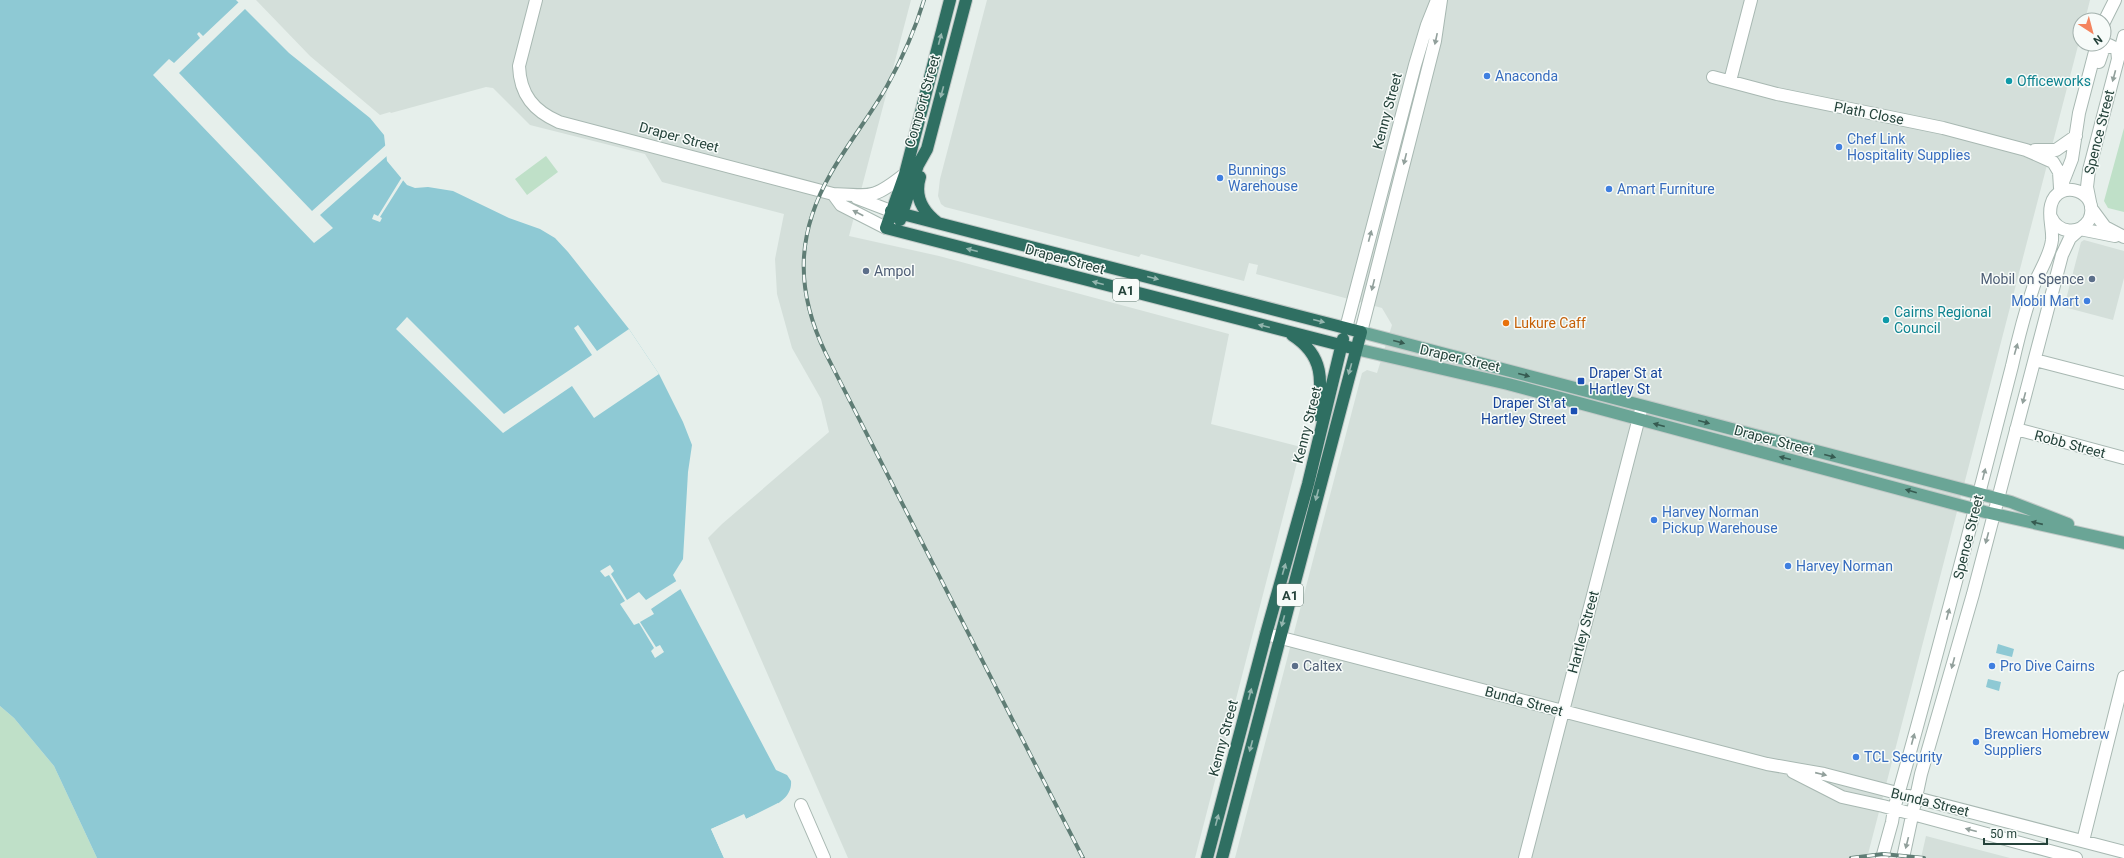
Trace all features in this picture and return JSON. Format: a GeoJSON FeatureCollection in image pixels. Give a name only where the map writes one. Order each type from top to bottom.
{"type":"FeatureCollection","features":[{"type":"Feature","properties":{"kind":"highway","name":"Comport Street"},"geometry":{"type":"LineString","coordinates":[[891,229],[950,0]]}},
{"type":"Feature","properties":{"kind":"highway","name":"Comport Street"},"geometry":{"type":"LineString","coordinates":[[896,213],[927,149],[966,0]]}},
{"type":"Feature","properties":{"kind":"highway"},"geometry":{"type":"LineString","coordinates":[[927,149],[917,190],[924,209],[939,224]]}},
{"type":"Feature","properties":{"kind":"highway","name":"Draper Street"},"geometry":{"type":"LineString","coordinates":[[896,213],[1361,332]]}},
{"type":"Feature","properties":{"kind":"highway","name":"Draper Street"},"geometry":{"type":"LineString","coordinates":[[891,229],[1356,349]]}},
{"type":"Feature","properties":{"kind":"highway","name":"Kenny Street"},"geometry":{"type":"LineString","coordinates":[[1207,858],[1266,634],[1308,484],[1346,328]]}},
{"type":"Feature","properties":{"kind":"highway"},"geometry":{"type":"LineString","coordinates":[[1286,332],[1299,340],[1309,350],[1317,363],[1321,375],[1321,392],[1308,484]]}},
{"type":"Feature","properties":{"kind":"highway","name":"Kenny Street"},"geometry":{"type":"LineString","coordinates":[[1222,858],[1279,637],[1361,332]]}},
{"type":"Feature","properties":{"kind":"main road","name":"Draper Street"},"geometry":{"type":"LineString","coordinates":[[1361,332],[1997,500],[2011,502],[2089,534]]}},
{"type":"Feature","properties":{"kind":"main road","name":"Draper Street"},"geometry":{"type":"LineString","coordinates":[[1356,349],[1508,384],[1994,514],[2124,543]]}},
{"type":"Feature","properties":{"kind":"street","name":"Draper Street"},"geometry":{"type":"LineString","coordinates":[[536,0],[519,66],[521,83],[525,95],[538,111],[559,122],[833,194],[864,197],[872,195],[889,186],[904,174]]}},
{"type":"Feature","properties":{"kind":"street","name":"Kenny Street"},"geometry":{"type":"LineString","coordinates":[[1346,328],[1415,65],[1427,25],[1437,0]]}},
{"type":"Feature","properties":{"kind":"street","name":"Kenny Street"},"geometry":{"type":"LineString","coordinates":[[1361,332],[1435,42],[1440,0]]}},
{"type":"Feature","properties":{"kind":"street"},"geometry":{"type":"LineString","coordinates":[[1730,81],[1751,0]]}},
{"type":"Feature","properties":{"kind":"street"},"geometry":{"type":"LineString","coordinates":[[2104,12],[2106,0]]}},
{"type":"Feature","properties":{"kind":"street"},"geometry":{"type":"LineString","coordinates":[[2108,12],[2115,0]]}},
{"type":"Feature","properties":{"kind":"street","name":"Spence Street"},"geometry":{"type":"LineString","coordinates":[[1903,858],[1911,827],[1916,797],[1994,514],[2062,255],[2070,238],[2089,220],[2091,206],[2087,187],[2089,170],[2124,36]]}},
{"type":"Feature","properties":{"kind":"street"},"geometry":{"type":"LineString","coordinates":[[2080,107],[2095,77],[2103,50],[2108,46],[2113,46],[2118,51],[2118,59]]}},
{"type":"Feature","properties":{"kind":"street","name":"Spence Street"},"geometry":{"type":"LineString","coordinates":[[1882,858],[1976,509],[2033,289],[2051,247],[2050,207],[2072,159],[2080,107],[2095,52]]}},
{"type":"Feature","properties":{"kind":"street","name":"Plath Close"},"geometry":{"type":"LineString","coordinates":[[1713,77],[1777,94],[1943,128],[2026,150],[2053,162],[2059,172],[2060,188]]}},
{"type":"Feature","properties":{"kind":"street","name":"Plath Close"},"geometry":{"type":"LineString","coordinates":[[2026,150],[2056,150],[2076,136]]}},
{"type":"Feature","properties":{"kind":"street","name":"Spence Street"},"geometry":{"type":"LineString","coordinates":[[2053,200],[2063,191],[2073,190],[2086,196],[2091,206]]}},
{"type":"Feature","properties":{"kind":"street","name":"Draper Street"},"geometry":{"type":"LineString","coordinates":[[833,194],[841,205],[891,229]]}},
{"type":"Feature","properties":{"kind":"street","name":"Draper Street"},"geometry":{"type":"LineString","coordinates":[[848,195],[896,213]]}},
{"type":"Feature","properties":{"kind":"street"},"geometry":{"type":"LineString","coordinates":[[2091,206],[2105,227],[2124,237]]}},
{"type":"Feature","properties":{"kind":"street"},"geometry":{"type":"LineString","coordinates":[[2051,217],[2056,226],[2062,230],[2072,231],[2079,229],[2124,237]]}},
{"type":"Feature","properties":{"kind":"street"},"geometry":{"type":"LineString","coordinates":[[2035,360],[2124,383]]}},
{"type":"Feature","properties":{"kind":"street","name":"Hartley Street"},"geometry":{"type":"LineString","coordinates":[[1525,858],[1642,406]]}},
{"type":"Feature","properties":{"kind":"street","name":"Robb Street"},"geometry":{"type":"LineString","coordinates":[[2016,429],[2124,458]]}},
{"type":"Feature","properties":{"kind":"street","name":"Bunda Street"},"geometry":{"type":"LineString","coordinates":[[1266,634],[1782,768],[1818,773],[1898,794],[1916,797],[2124,852]]}},
{"type":"Feature","properties":{"kind":"street"},"geometry":{"type":"LineString","coordinates":[[2082,841],[2124,676]]}},
{"type":"Feature","properties":{"kind":"street","name":"Bunda Street"},"geometry":{"type":"LineString","coordinates":[[1782,768],[1842,797],[1894,809],[2076,858]]}},
{"type":"Feature","properties":{"kind":"street"},"geometry":{"type":"LineString","coordinates":[[801,805],[824,858]]}},
{"type":"Feature","properties":{"kind":"shaded area"},"geometry":{"type":"Polygon","coordinates":[[[256,0],[911,0],[849,236],[939,256],[1229,334],[1211,424],[1301,447],[1195,858],[848,858],[708,538],[722,524],[829,432],[821,399],[792,348],[777,294],[775,259],[784,214],[662,182],[645,154],[530,125],[493,88],[486,87],[380,115],[310,56],[256,0]]]}},
{"type":"Feature","properties":{"kind":"shaded area"},"geometry":{"type":"Polygon","coordinates":[[[987,0],[2090,0],[2087,12],[2072,12],[2072,52],[2076,52],[1867,858],[1235,858],[1362,373],[1367,370],[1377,373],[1392,325],[1382,308],[1256,274],[1258,265],[1249,263],[1244,281],[1141,254],[1139,257],[945,207],[941,204],[938,196],[940,179],[987,0]]]}},
{"type":"Feature","properties":{"kind":"shaded area"},"geometry":{"type":"Polygon","coordinates":[[[2084,240],[2124,251],[2124,278],[2113,320],[2064,307],[2081,242],[2084,240]]]}},
{"type":"Feature","properties":{"kind":"shaded area"},"geometry":{"type":"Polygon","coordinates":[[[1926,836],[2010,858],[1921,858],[1926,836]]]}},
{"type":"Feature","properties":{"kind":"green space"},"geometry":{"type":"Polygon","coordinates":[[[2124,128],[2124,212],[2108,208],[2104,201],[2124,128]]]}},
{"type":"Feature","properties":{"kind":"green space"},"geometry":{"type":"Polygon","coordinates":[[[546,156],[558,172],[527,195],[515,179],[546,156]]]}},
{"type":"Feature","properties":{"kind":"green space"},"geometry":{"type":"Polygon","coordinates":[[[0,706],[14,718],[54,766],[97,858],[0,858],[0,706]]]}},
{"type":"Feature","properties":{"kind":"water"},"geometry":{"type":"Polygon","coordinates":[[[0,0],[236,0],[289,53],[370,118],[384,135],[387,161],[407,185],[415,188],[428,187],[453,191],[509,218],[540,229],[555,238],[568,252],[629,329],[659,374],[683,422],[692,445],[688,472],[683,559],[673,575],[776,770],[787,775],[791,781],[790,789],[782,801],[746,819],[744,815],[711,829],[724,858],[97,858],[54,766],[14,718],[0,706],[0,0]]]}},
{"type":"Feature","properties":{"kind":"water"},"geometry":{"type":"Polygon","coordinates":[[[1998,644],[2014,649],[2012,657],[1996,653],[1998,644]]]}},
{"type":"Feature","properties":{"kind":"water"},"geometry":{"type":"Polygon","coordinates":[[[1988,679],[2001,682],[1999,691],[1986,687],[1988,679]]]}},
{"type":"Feature","properties":{"kind":"pier"},"geometry":{"type":"Polygon","coordinates":[[[240,1],[246,8],[179,73],[312,211],[387,144],[388,155],[320,215],[333,228],[314,243],[153,75],[169,59],[174,63],[200,38],[197,34],[199,32],[203,36],[240,1]]]}},
{"type":"Feature","properties":{"kind":"pier"},"geometry":{"type":"Polygon","coordinates":[[[402,177],[404,179],[380,217],[382,218],[380,222],[372,219],[374,214],[378,216],[402,177]]]}},
{"type":"Feature","properties":{"kind":"pier"},"geometry":{"type":"Polygon","coordinates":[[[407,317],[504,414],[592,355],[574,328],[578,325],[597,351],[629,329],[659,374],[594,418],[572,386],[503,433],[396,329],[407,317]]]}},
{"type":"Feature","properties":{"kind":"pier"},"geometry":{"type":"Polygon","coordinates":[[[610,565],[614,571],[611,574],[627,600],[639,592],[646,600],[678,580],[682,588],[651,609],[654,614],[640,622],[656,647],[660,645],[664,652],[655,658],[651,651],[654,648],[639,623],[634,625],[620,604],[625,601],[609,575],[605,577],[600,571],[610,565]]]}},
{"type":"Feature","properties":{"kind":"pier"},"geometry":{"type":"Polygon","coordinates":[[[778,803],[779,805],[747,821],[743,817],[713,830],[726,858],[724,858],[711,829],[744,814],[746,819],[778,803]]]}},
{"type":"Feature","properties":{"kind":"railway"},"geometry":{"type":"LineString","coordinates":[[924,0],[912,33],[893,76],[831,173],[819,196],[811,218],[806,240],[804,262],[805,285],[809,307],[816,330],[826,354],[1083,858]]}},
{"type":"Feature","properties":{"kind":"railway"},"geometry":{"type":"LineString","coordinates":[[1851,858],[1883,854],[1924,858]]}},
{"type":"Feature","properties":{"kind":"place","name":"Anaconda"},"geometry":{"type":"Point","coordinates":[1487,76]}},
{"type":"Feature","properties":{"kind":"place","name":"Officeworks"},"geometry":{"type":"Point","coordinates":[2009,81]}},
{"type":"Feature","properties":{"kind":"place","name":"Chef Link Hospitality Supplies"},"geometry":{"type":"Point","coordinates":[1839,147]}},
{"type":"Feature","properties":{"kind":"place","name":"Bunnings Warehouse"},"geometry":{"type":"Point","coordinates":[1220,178]}},
{"type":"Feature","properties":{"kind":"place","name":"Amart Furniture"},"geometry":{"type":"Point","coordinates":[1609,189]}},
{"type":"Feature","properties":{"kind":"place","name":"Ampol"},"geometry":{"type":"Point","coordinates":[866,271]}},
{"type":"Feature","properties":{"kind":"place","name":"Mobil on Spence"},"geometry":{"type":"Point","coordinates":[2092,279]}},
{"type":"Feature","properties":{"kind":"place","name":"Mobil Mart"},"geometry":{"type":"Point","coordinates":[2087,301]}},
{"type":"Feature","properties":{"kind":"place","name":"Cairns Regional Council"},"geometry":{"type":"Point","coordinates":[1886,320]}},
{"type":"Feature","properties":{"kind":"place","name":"Lukure Caff"},"geometry":{"type":"Point","coordinates":[1506,323]}},
{"type":"Feature","properties":{"kind":"place","name":"Draper St at Hartley St"},"geometry":{"type":"Point","coordinates":[1581,381]}},
{"type":"Feature","properties":{"kind":"place","name":"Draper St at Hartley Street"},"geometry":{"type":"Point","coordinates":[1574,411]}},
{"type":"Feature","properties":{"kind":"place","name":"Harvey Norman Pickup Warehouse"},"geometry":{"type":"Point","coordinates":[1654,520]}},
{"type":"Feature","properties":{"kind":"place","name":"Harvey Norman"},"geometry":{"type":"Point","coordinates":[1788,566]}},
{"type":"Feature","properties":{"kind":"place","name":"Caltex"},"geometry":{"type":"Point","coordinates":[1295,666]}},
{"type":"Feature","properties":{"kind":"place","name":"Pro Dive Cairns"},"geometry":{"type":"Point","coordinates":[1992,666]}},
{"type":"Feature","properties":{"kind":"place","name":"Brewcan Homebrew Suppliers"},"geometry":{"type":"Point","coordinates":[1976,742]}},
{"type":"Feature","properties":{"kind":"place","name":"TCL Security"},"geometry":{"type":"Point","coordinates":[1856,757]}}]}
